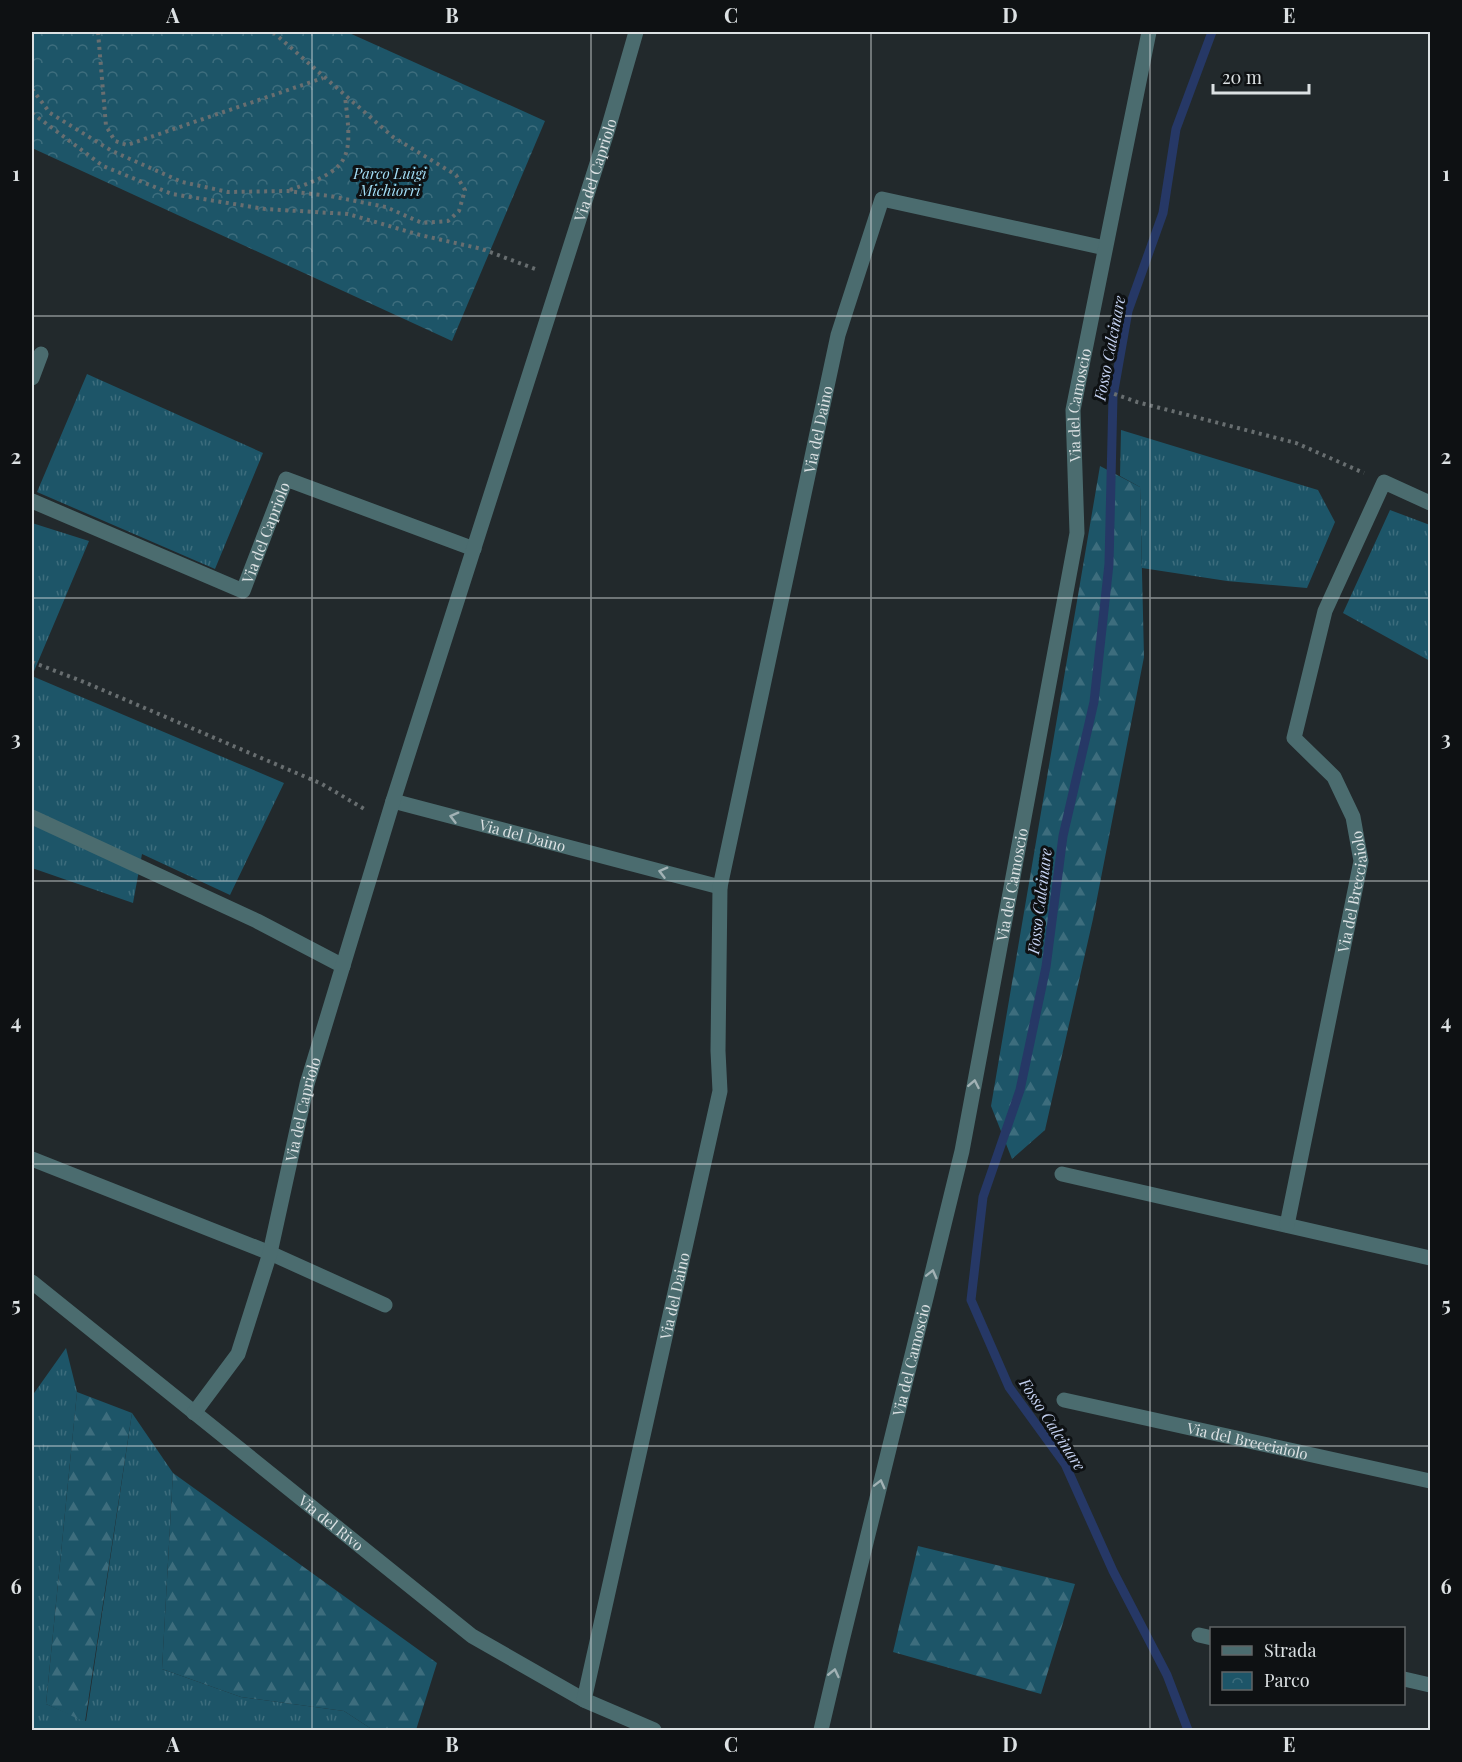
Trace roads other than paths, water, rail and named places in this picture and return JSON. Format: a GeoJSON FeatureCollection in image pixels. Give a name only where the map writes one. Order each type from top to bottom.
{"type":"FeatureCollection","features":[{"type":"Feature","properties":{"kind":"street","name":"Via del Capriolo"},"geometry":{"type":"LineString","coordinates":[[194,1413],[238,1354],[270,1253],[307,1084],[393,801],[608,129],[636,32]]}},
{"type":"Feature","properties":{"kind":"street","name":"Via del Camoscio"},"geometry":{"type":"LineString","coordinates":[[821,1731],[964,1139],[1077,533],[1073,410],[1149,32]]}},
{"type":"Feature","properties":{"kind":"street","name":"Via del Daino"},"geometry":{"type":"LineString","coordinates":[[584,1700],[720,1091],[718,1051],[720,887],[838,336],[882,200],[1105,248]]}},
{"type":"Feature","properties":{"kind":"street"},"geometry":{"type":"LineString","coordinates":[[32,378],[41,354]]}},
{"type":"Feature","properties":{"kind":"street","name":"Via del Capriolo"},"geometry":{"type":"LineString","coordinates":[[32,501],[243,591],[286,479],[474,549]]}},
{"type":"Feature","properties":{"kind":"street","name":"Via del Brecciaiolo"},"geometry":{"type":"LineString","coordinates":[[1287,1225],[1361,861],[1353,817],[1334,777],[1294,738],[1325,611],[1384,482],[1431,503]]}},
{"type":"Feature","properties":{"kind":"street","name":"Via del Daino"},"geometry":{"type":"LineString","coordinates":[[393,801],[720,887]]}},
{"type":"Feature","properties":{"kind":"street"},"geometry":{"type":"LineString","coordinates":[[32,818],[257,921],[343,966]]}},
{"type":"Feature","properties":{"kind":"street"},"geometry":{"type":"LineString","coordinates":[[32,1159],[270,1253],[385,1305]]}},
{"type":"Feature","properties":{"kind":"street"},"geometry":{"type":"LineString","coordinates":[[1062,1174],[1431,1258]]}},
{"type":"Feature","properties":{"kind":"street","name":"Via del Rivo"},"geometry":{"type":"LineString","coordinates":[[32,1282],[472,1635],[584,1700],[654,1731]]}},
{"type":"Feature","properties":{"kind":"street","name":"Via del Brecciaiolo"},"geometry":{"type":"LineString","coordinates":[[1064,1400],[1431,1481]]}},
{"type":"Feature","properties":{"kind":"street"},"geometry":{"type":"LineString","coordinates":[[1405,1679],[1431,1685]]}},
{"type":"Feature","properties":{"kind":"waterway","name":"Fosso Calcinare"},"geometry":{"type":"LineString","coordinates":[[1188,1730],[1167,1675],[1113,1571],[1065,1464],[1009,1387],[971,1300],[983,1197],[1020,1090],[1046,967],[1063,836],[1094,702],[1109,564],[1113,396],[1128,311],[1163,213],[1176,129],[1212,32]]}},
{"type":"Feature","properties":{"kind":"park label","name":"Parco Luigi Michiorri"},"geometry":{"type":"Point","coordinates":[390,182]}}]}
